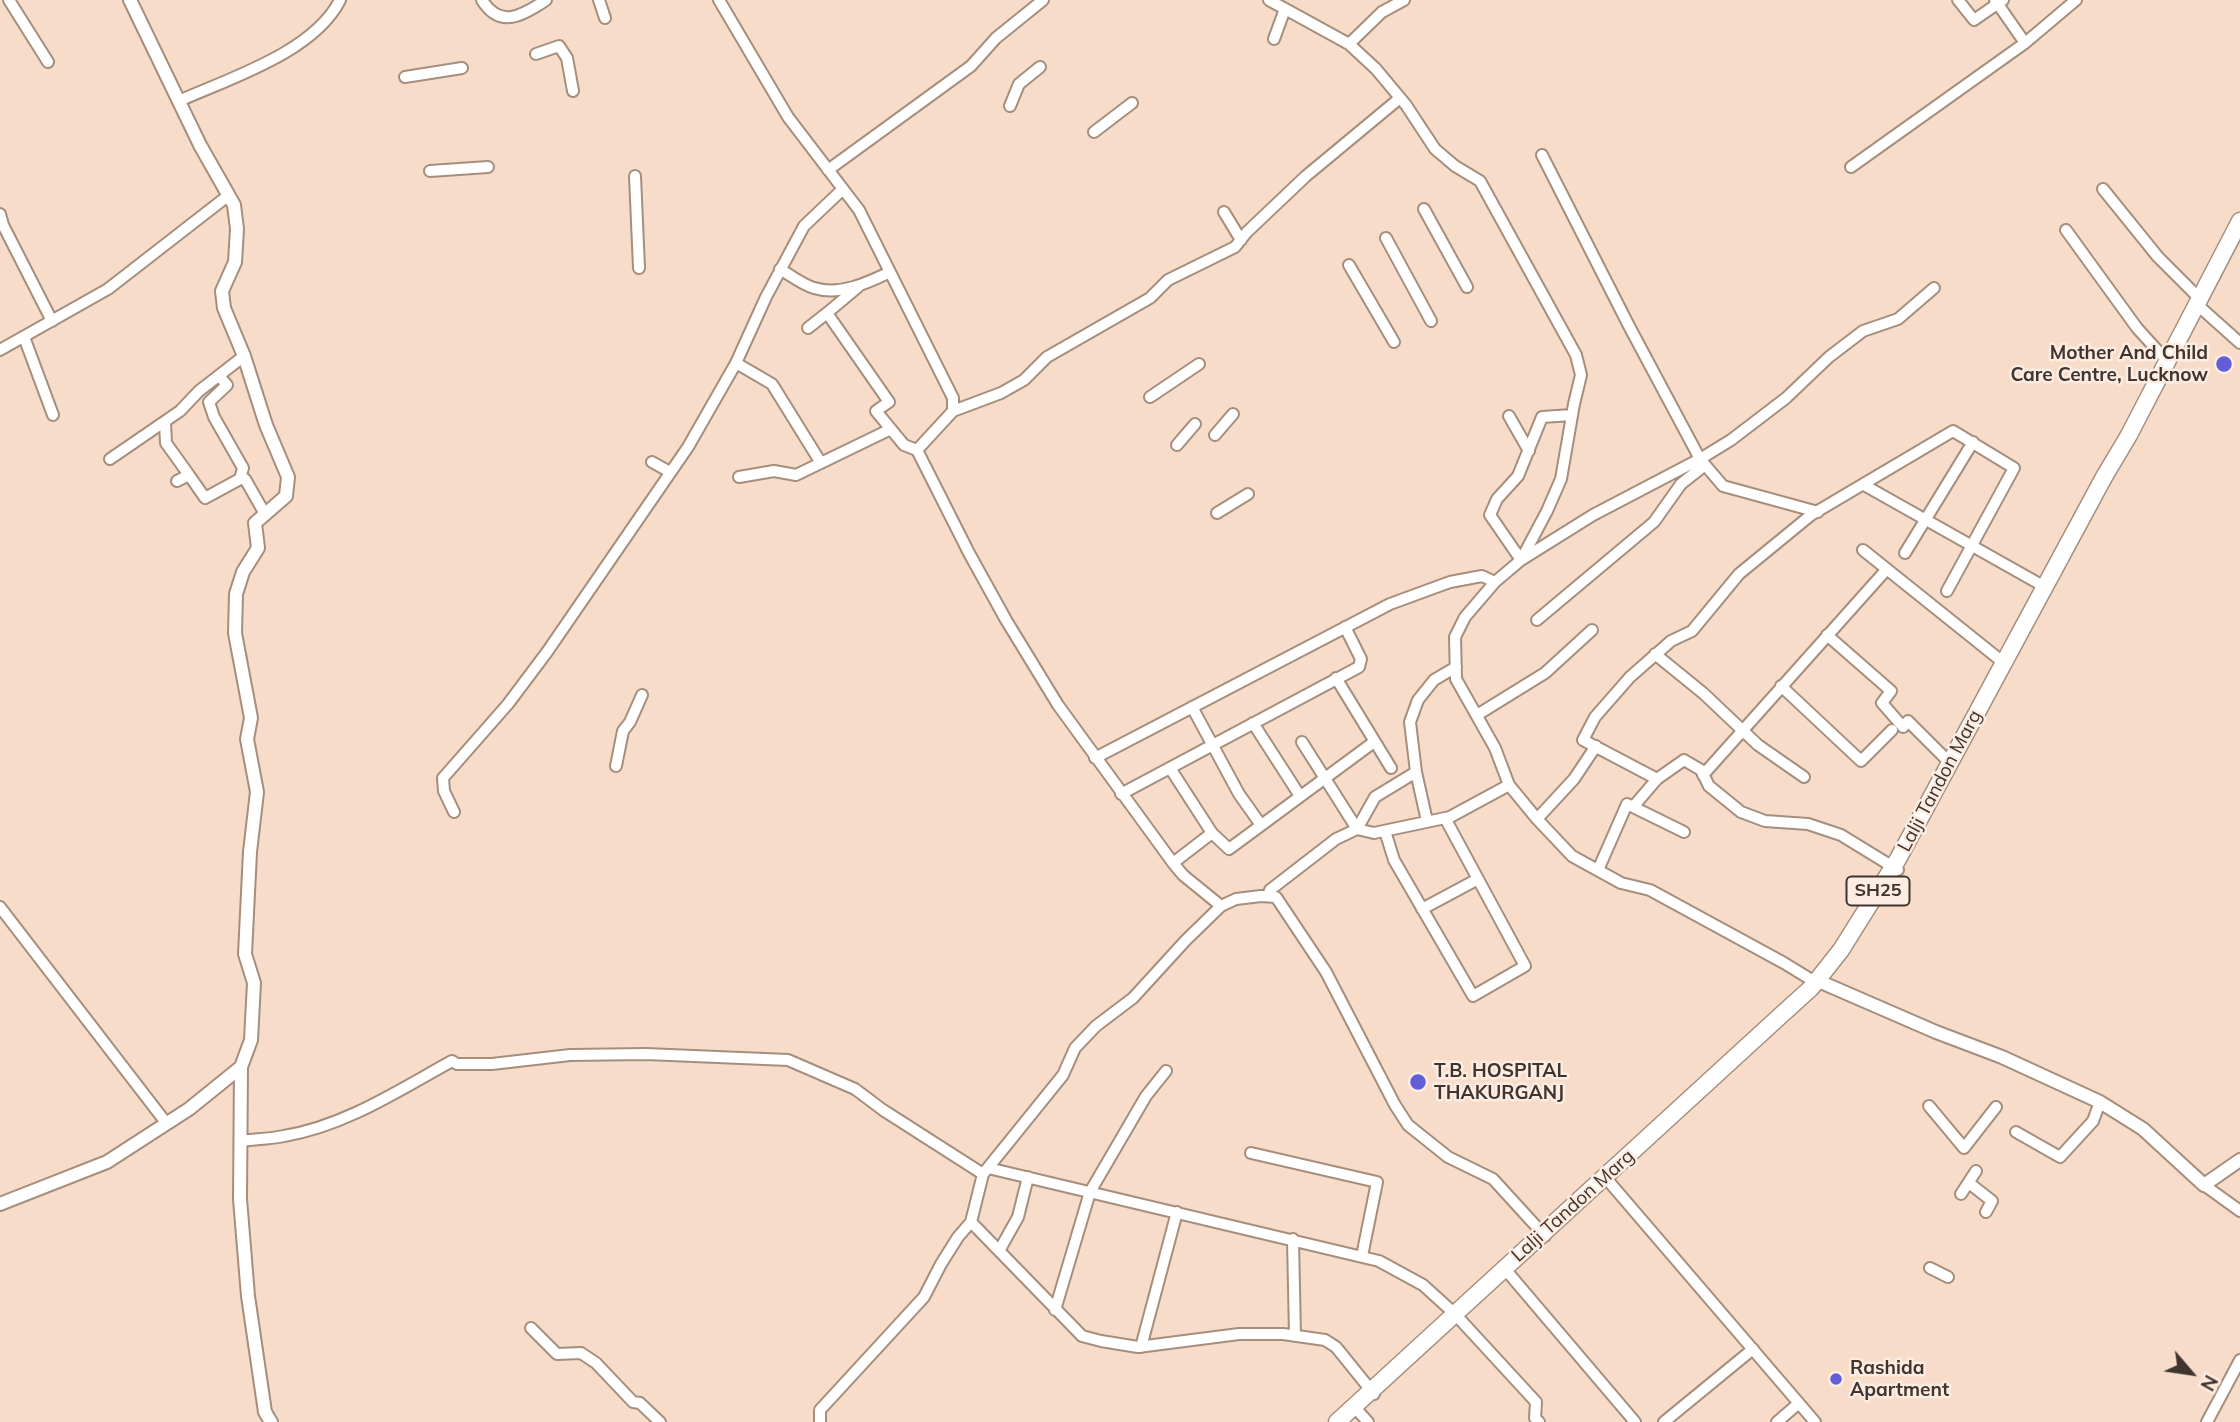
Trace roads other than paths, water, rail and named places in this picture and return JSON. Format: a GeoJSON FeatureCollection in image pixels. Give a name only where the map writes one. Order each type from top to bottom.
{"type":"FeatureCollection","features":[{"type":"Feature","properties":{"kind":"main road","name":"Lalji Tandon Marg"},"geometry":{"type":"LineString","coordinates":[[1337,1422],[1457,1317],[1819,983],[1895,869],[2199,304],[2240,221]]}},
{"type":"Feature","properties":{"kind":"main road","name":"Lalji Tandon Marg"},"geometry":{"type":"LineString","coordinates":[[1895,869],[2167,361],[2240,238]]}},
{"type":"Feature","properties":{"kind":"main road","name":"Lalji Tandon Marg"},"geometry":{"type":"LineString","coordinates":[[1357,1418],[1373,1393]]}},
{"type":"Feature","properties":{"kind":"street"},"geometry":{"type":"LineString","coordinates":[[9,0],[48,62]]}},
{"type":"Feature","properties":{"kind":"street"},"geometry":{"type":"LineString","coordinates":[[130,0],[200,145],[234,205],[234,262],[222,291],[224,308],[244,356],[266,425],[288,477],[286,496],[255,523],[258,548],[243,572],[236,594],[235,633],[251,718],[247,739],[257,792],[250,852],[245,954],[254,983],[251,1040],[241,1067],[240,1199],[248,1296],[265,1412],[271,1422]]}},
{"type":"Feature","properties":{"kind":"street"},"geometry":{"type":"LineString","coordinates":[[179,101],[285,53],[314,33],[340,0]]}},
{"type":"Feature","properties":{"kind":"street"},"geometry":{"type":"LineString","coordinates":[[481,0],[499,17],[513,18],[546,0]]}},
{"type":"Feature","properties":{"kind":"street"},"geometry":{"type":"LineString","coordinates":[[599,0],[605,18]]}},
{"type":"Feature","properties":{"kind":"street"},"geometry":{"type":"LineString","coordinates":[[719,0],[788,117],[859,210],[953,398],[953,411]]}},
{"type":"Feature","properties":{"kind":"street"},"geometry":{"type":"LineString","coordinates":[[828,170],[971,66],[996,38],[1043,0]]}},
{"type":"Feature","properties":{"kind":"street"},"geometry":{"type":"LineString","coordinates":[[1269,0],[1349,44],[1376,69],[1400,98],[1435,149],[1455,166],[1480,181],[1576,355],[1581,375],[1561,479],[1548,511],[1521,560]]}},
{"type":"Feature","properties":{"kind":"street"},"geometry":{"type":"LineString","coordinates":[[1349,44],[1382,12],[1404,0]]}},
{"type":"Feature","properties":{"kind":"street"},"geometry":{"type":"LineString","coordinates":[[1958,0],[1973,20],[1999,1],[2025,43]]}},
{"type":"Feature","properties":{"kind":"street"},"geometry":{"type":"LineString","coordinates":[[1851,167],[2025,43],[2076,0]]}},
{"type":"Feature","properties":{"kind":"street"},"geometry":{"type":"LineString","coordinates":[[1274,39],[1285,9]]}},
{"type":"Feature","properties":{"kind":"street"},"geometry":{"type":"LineString","coordinates":[[536,54],[559,46],[567,58],[573,91]]}},
{"type":"Feature","properties":{"kind":"street"},"geometry":{"type":"LineString","coordinates":[[1010,106],[1018,84],[1040,67]]}},
{"type":"Feature","properties":{"kind":"street"},"geometry":{"type":"LineString","coordinates":[[405,77],[462,68]]}},
{"type":"Feature","properties":{"kind":"street"},"geometry":{"type":"LineString","coordinates":[[917,450],[953,411],[1001,393],[1024,380],[1047,357],[1150,298],[1168,280],[1235,247],[1306,176],[1400,98]]}},
{"type":"Feature","properties":{"kind":"street"},"geometry":{"type":"LineString","coordinates":[[1094,132],[1132,103]]}},
{"type":"Feature","properties":{"kind":"street"},"geometry":{"type":"LineString","coordinates":[[1542,155],[1702,462],[1723,486],[1818,512]]}},
{"type":"Feature","properties":{"kind":"street"},"geometry":{"type":"LineString","coordinates":[[430,171],[488,166]]}},
{"type":"Feature","properties":{"kind":"street"},"geometry":{"type":"LineString","coordinates":[[635,176],[639,268]]}},
{"type":"Feature","properties":{"kind":"street"},"geometry":{"type":"LineString","coordinates":[[454,812],[444,791],[443,778],[508,704],[547,652],[688,447],[736,363],[780,269],[804,226],[843,189]]}},
{"type":"Feature","properties":{"kind":"street"},"geometry":{"type":"LineString","coordinates":[[2103,189],[2199,304],[2240,343]]}},
{"type":"Feature","properties":{"kind":"street"},"geometry":{"type":"LineString","coordinates":[[0,350],[108,289],[229,195]]}},
{"type":"Feature","properties":{"kind":"street"},"geometry":{"type":"LineString","coordinates":[[1424,209],[1467,287]]}},
{"type":"Feature","properties":{"kind":"street"},"geometry":{"type":"LineString","coordinates":[[1224,212],[1241,240]]}},
{"type":"Feature","properties":{"kind":"street"},"geometry":{"type":"LineString","coordinates":[[0,215],[52,321]]}},
{"type":"Feature","properties":{"kind":"street"},"geometry":{"type":"LineString","coordinates":[[2066,230],[2137,328],[2167,361]]}},
{"type":"Feature","properties":{"kind":"street"},"geometry":{"type":"LineString","coordinates":[[1386,238],[1432,321]]}},
{"type":"Feature","properties":{"kind":"street"},"geometry":{"type":"LineString","coordinates":[[1349,265],[1394,342]]}},
{"type":"Feature","properties":{"kind":"street"},"geometry":{"type":"LineString","coordinates":[[780,269],[814,288],[837,290],[860,286]]}},
{"type":"Feature","properties":{"kind":"street"},"geometry":{"type":"LineString","coordinates":[[808,328],[860,286],[890,272]]}},
{"type":"Feature","properties":{"kind":"street"},"geometry":{"type":"LineString","coordinates":[[1537,620],[1654,522],[1681,484],[1702,462],[1786,398],[1829,357],[1863,331],[1898,319],[1934,288]]}},
{"type":"Feature","properties":{"kind":"street"},"geometry":{"type":"LineString","coordinates":[[827,313],[889,402],[876,411],[904,445],[917,450],[1006,620],[1058,705],[1173,863],[1183,875],[1221,906]]}},
{"type":"Feature","properties":{"kind":"street"},"geometry":{"type":"LineString","coordinates":[[24,337],[53,415]]}},
{"type":"Feature","properties":{"kind":"street"},"geometry":{"type":"LineString","coordinates":[[110,459],[180,411],[199,391],[244,356]]}},
{"type":"Feature","properties":{"kind":"street"},"geometry":{"type":"LineString","coordinates":[[736,363],[772,384],[821,463]]}},
{"type":"Feature","properties":{"kind":"street"},"geometry":{"type":"LineString","coordinates":[[1150,397],[1199,364]]}},
{"type":"Feature","properties":{"kind":"street"},"geometry":{"type":"LineString","coordinates":[[219,376],[227,385],[209,402],[214,418],[243,468],[240,479]]}},
{"type":"Feature","properties":{"kind":"street"},"geometry":{"type":"LineString","coordinates":[[953,398],[967,406]]}},
{"type":"Feature","properties":{"kind":"street"},"geometry":{"type":"LineString","coordinates":[[1215,435],[1233,414]]}},
{"type":"Feature","properties":{"kind":"street"},"geometry":{"type":"LineString","coordinates":[[1521,560],[1490,515],[1497,499],[1518,476],[1542,417],[1572,415]]}},
{"type":"Feature","properties":{"kind":"street"},"geometry":{"type":"LineString","coordinates":[[1509,416],[1529,451]]}},
{"type":"Feature","properties":{"kind":"street"},"geometry":{"type":"LineString","coordinates":[[165,422],[166,443],[205,498],[240,479],[247,481],[265,514]]}},
{"type":"Feature","properties":{"kind":"street"},"geometry":{"type":"LineString","coordinates":[[1177,445],[1195,424]]}},
{"type":"Feature","properties":{"kind":"street"},"geometry":{"type":"LineString","coordinates":[[739,477],[774,471],[796,475],[891,429]]}},
{"type":"Feature","properties":{"kind":"street"},"geometry":{"type":"LineString","coordinates":[[1657,779],[1583,740],[1595,717],[1630,677],[1655,654],[1671,641],[1692,631],[1739,575],[1818,512],[1954,431],[2012,466],[2014,470],[1947,591]]}},
{"type":"Feature","properties":{"kind":"street"},"geometry":{"type":"LineString","coordinates":[[1905,553],[1973,442]]}},
{"type":"Feature","properties":{"kind":"street"},"geometry":{"type":"LineString","coordinates":[[1702,462],[1593,515],[1521,560],[1495,582],[1465,617],[1455,637],[1456,679],[1495,748],[1509,785],[1536,820],[1572,856],[1621,883],[1650,890],[1819,983],[2002,1057],[2100,1102],[2143,1129],[2204,1185],[2240,1211]]}},
{"type":"Feature","properties":{"kind":"street"},"geometry":{"type":"LineString","coordinates":[[652,463],[670,472]]}},
{"type":"Feature","properties":{"kind":"street"},"geometry":{"type":"LineString","coordinates":[[177,481],[188,475]]}},
{"type":"Feature","properties":{"kind":"street"},"geometry":{"type":"LineString","coordinates":[[1864,485],[2045,587]]}},
{"type":"Feature","properties":{"kind":"street"},"geometry":{"type":"LineString","coordinates":[[1217,513],[1248,494]]}},
{"type":"Feature","properties":{"kind":"street"},"geometry":{"type":"LineString","coordinates":[[1863,550],[2004,663]]}},
{"type":"Feature","properties":{"kind":"street"},"geometry":{"type":"LineString","coordinates":[[1703,775],[1888,569]]}},
{"type":"Feature","properties":{"kind":"street"},"geometry":{"type":"LineString","coordinates":[[1095,758],[1390,604],[1450,582],[1482,576],[1495,582]]}},
{"type":"Feature","properties":{"kind":"street"},"geometry":{"type":"LineString","coordinates":[[1121,794],[1359,667],[1362,663],[1345,628]]}},
{"type":"Feature","properties":{"kind":"street"},"geometry":{"type":"LineString","coordinates":[[1476,715],[1545,673],[1592,630]]}},
{"type":"Feature","properties":{"kind":"street"},"geometry":{"type":"LineString","coordinates":[[1827,635],[1891,691],[1882,704],[1903,727],[1908,721],[1950,762]]}},
{"type":"Feature","properties":{"kind":"street"},"geometry":{"type":"LineString","coordinates":[[1655,654],[1703,693],[1758,745],[1804,776]]}},
{"type":"Feature","properties":{"kind":"street"},"geometry":{"type":"LineString","coordinates":[[1427,821],[1416,772],[1410,722],[1418,700],[1434,680],[1456,667]]}},
{"type":"Feature","properties":{"kind":"street"},"geometry":{"type":"LineString","coordinates":[[1336,678],[1391,768]]}},
{"type":"Feature","properties":{"kind":"street"},"geometry":{"type":"LineString","coordinates":[[1781,686],[1861,761],[1892,730]]}},
{"type":"Feature","properties":{"kind":"street"},"geometry":{"type":"LineString","coordinates":[[616,766],[623,731],[631,722],[642,695]]}},
{"type":"Feature","properties":{"kind":"street"},"geometry":{"type":"LineString","coordinates":[[1192,707],[1239,794],[1261,825]]}},
{"type":"Feature","properties":{"kind":"street"},"geometry":{"type":"LineString","coordinates":[[1253,723],[1300,796]]}},
{"type":"Feature","properties":{"kind":"street"},"geometry":{"type":"LineString","coordinates":[[1302,742],[1357,829],[1374,833],[1451,817],[1509,785]]}},
{"type":"Feature","properties":{"kind":"street"},"geometry":{"type":"LineString","coordinates":[[1170,768],[1212,833],[1229,849],[1374,742]]}},
{"type":"Feature","properties":{"kind":"street"},"geometry":{"type":"LineString","coordinates":[[1536,820],[1574,779],[1595,746]]}},
{"type":"Feature","properties":{"kind":"street"},"geometry":{"type":"LineString","coordinates":[[1633,807],[1657,779],[1684,760],[1701,771],[1709,786],[1741,811],[1765,821],[1808,824],[1841,835],[1895,869]]}},
{"type":"Feature","properties":{"kind":"street"},"geometry":{"type":"LineString","coordinates":[[1268,896],[1270,890],[1336,839],[1357,829],[1375,797],[1416,772]]}},
{"type":"Feature","properties":{"kind":"street"},"geometry":{"type":"LineString","coordinates":[[1598,870],[1627,804],[1684,832]]}},
{"type":"Feature","properties":{"kind":"street"},"geometry":{"type":"LineString","coordinates":[[1385,831],[1395,860],[1473,996],[1525,966],[1445,818]]}},
{"type":"Feature","properties":{"kind":"street"},"geometry":{"type":"LineString","coordinates":[[1173,863],[1212,833]]}},
{"type":"Feature","properties":{"kind":"street"},"geometry":{"type":"LineString","coordinates":[[1422,909],[1478,879]]}},
{"type":"Feature","properties":{"kind":"street"},"geometry":{"type":"LineString","coordinates":[[820,1422],[820,1410],[924,1297],[953,1246],[971,1222],[986,1171],[1063,1075],[1075,1048],[1096,1026],[1133,998],[1221,906],[1236,899],[1276,897],[1326,972],[1392,1100],[1408,1125],[1447,1157],[1493,1179],[1545,1236]]}},
{"type":"Feature","properties":{"kind":"street"},"geometry":{"type":"LineString","coordinates":[[0,907],[166,1124]]}},
{"type":"Feature","properties":{"kind":"street"},"geometry":{"type":"LineString","coordinates":[[240,1140],[285,1136],[321,1126],[369,1107],[452,1061],[457,1064],[492,1064],[570,1055],[646,1054],[788,1060],[855,1089],[883,1110],[986,1171],[1028,1177],[1379,1261],[1423,1285],[1457,1317],[1536,1402],[1535,1418],[1539,1422]]}},
{"type":"Feature","properties":{"kind":"street"},"geometry":{"type":"LineString","coordinates":[[0,1203],[107,1163],[189,1109],[241,1067]]}},
{"type":"Feature","properties":{"kind":"street"},"geometry":{"type":"LineString","coordinates":[[1055,1310],[1090,1192],[1146,1096],[1166,1072]]}},
{"type":"Feature","properties":{"kind":"street"},"geometry":{"type":"LineString","coordinates":[[2016,1132],[2060,1157],[2092,1121],[2100,1102]]}},
{"type":"Feature","properties":{"kind":"street"},"geometry":{"type":"LineString","coordinates":[[1929,1106],[1964,1148],[1996,1107]]}},
{"type":"Feature","properties":{"kind":"street"},"geometry":{"type":"LineString","coordinates":[[1251,1153],[1377,1182],[1362,1256]]}},
{"type":"Feature","properties":{"kind":"street"},"geometry":{"type":"LineString","coordinates":[[2204,1185],[2240,1160]]}},
{"type":"Feature","properties":{"kind":"street"},"geometry":{"type":"LineString","coordinates":[[1961,1194],[1976,1171]]}},
{"type":"Feature","properties":{"kind":"street"},"geometry":{"type":"LineString","coordinates":[[999,1251],[1018,1217],[1028,1177]]}},
{"type":"Feature","properties":{"kind":"street"},"geometry":{"type":"LineString","coordinates":[[1607,1179],[1815,1422]]}},
{"type":"Feature","properties":{"kind":"street"},"geometry":{"type":"LineString","coordinates":[[1969,1183],[1992,1201],[1986,1212]]}},
{"type":"Feature","properties":{"kind":"street"},"geometry":{"type":"LineString","coordinates":[[1141,1347],[1177,1212]]}},
{"type":"Feature","properties":{"kind":"street"},"geometry":{"type":"LineString","coordinates":[[971,1222],[1082,1336],[1141,1347],[1239,1334],[1325,1340],[1336,1347],[1373,1393]]}},
{"type":"Feature","properties":{"kind":"street"},"geometry":{"type":"LineString","coordinates":[[1293,1239],[1295,1336]]}},
{"type":"Feature","properties":{"kind":"street"},"geometry":{"type":"LineString","coordinates":[[1930,1268],[1948,1277]]}},
{"type":"Feature","properties":{"kind":"street"},"geometry":{"type":"LineString","coordinates":[[1506,1271],[1635,1422]]}},
{"type":"Feature","properties":{"kind":"street"},"geometry":{"type":"LineString","coordinates":[[531,1328],[557,1354],[581,1353],[596,1363],[634,1402],[640,1403],[660,1422]]}},
{"type":"Feature","properties":{"kind":"street"},"geometry":{"type":"LineString","coordinates":[[1664,1422],[1753,1349]]}},
{"type":"Feature","properties":{"kind":"street"},"geometry":{"type":"LineString","coordinates":[[2207,1422],[2240,1360]]}},
{"type":"Feature","properties":{"kind":"street"},"geometry":{"type":"LineString","coordinates":[[1777,1422],[1799,1404]]}},
{"type":"Feature","properties":{"kind":"place","name":"Mother And Child Care Centre, Lucknow"},"geometry":{"type":"Point","coordinates":[2224,364]}},
{"type":"Feature","properties":{"kind":"place","name":"T.B. HOSPITAL THAKURGANJ"},"geometry":{"type":"Point","coordinates":[1418,1082]}},
{"type":"Feature","properties":{"kind":"place","name":"Rashida Apartment"},"geometry":{"type":"Point","coordinates":[1836,1379]}}]}
